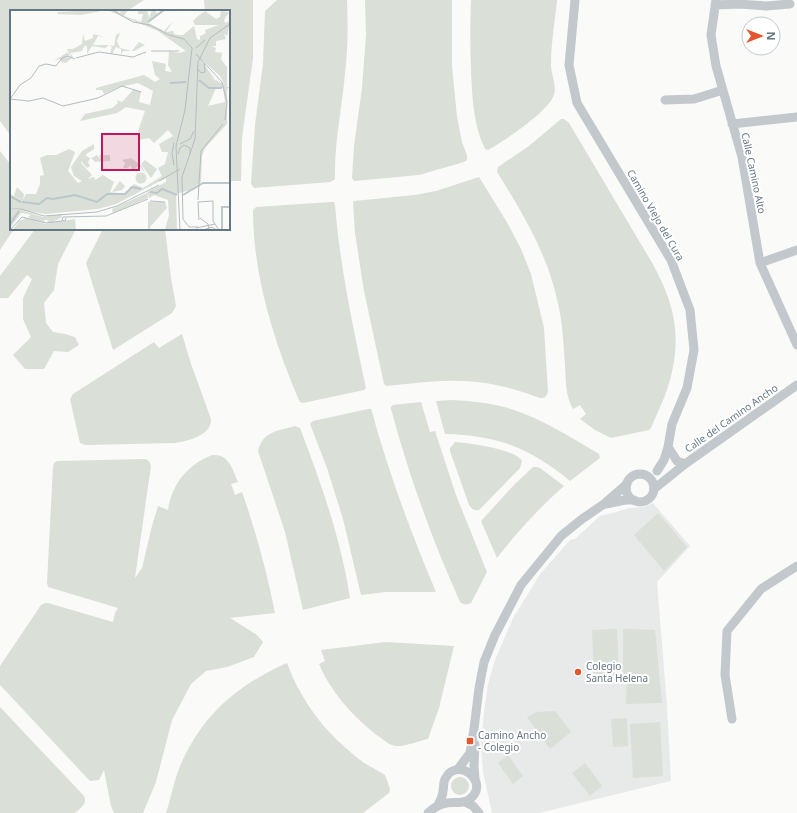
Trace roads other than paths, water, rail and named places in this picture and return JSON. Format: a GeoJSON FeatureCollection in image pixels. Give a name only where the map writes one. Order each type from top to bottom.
{"type":"FeatureCollection","features":[{"type":"Feature","properties":{"kind":"street","name":"Camino Viejo del Cura"},"geometry":{"type":"LineString","coordinates":[[575,0],[569,65],[577,103],[671,260],[690,310],[694,350],[687,388],[672,424],[664,460],[657,472]]}},
{"type":"Feature","properties":{"kind":"street"},"geometry":{"type":"LineString","coordinates":[[715,3],[766,6],[790,4]]}},
{"type":"Feature","properties":{"kind":"street","name":"Calle Camino Alto"},"geometry":{"type":"LineString","coordinates":[[715,3],[711,35],[716,66],[742,157],[760,263],[797,345]]}},
{"type":"Feature","properties":{"kind":"street"},"geometry":{"type":"LineString","coordinates":[[665,100],[694,98],[723,90]]}},
{"type":"Feature","properties":{"kind":"street"},"geometry":{"type":"LineString","coordinates":[[732,124],[797,117]]}},
{"type":"Feature","properties":{"kind":"street"},"geometry":{"type":"LineString","coordinates":[[760,263],[797,250]]}},
{"type":"Feature","properties":{"kind":"street","name":"Calle del Camino Ancho"},"geometry":{"type":"LineString","coordinates":[[654,489],[682,466],[797,385]]}},
{"type":"Feature","properties":{"kind":"street"},"geometry":{"type":"LineString","coordinates":[[668,447],[682,466]]}},
{"type":"Feature","properties":{"kind":"street","name":"Calle del Camino Ancho"},"geometry":{"type":"LineString","coordinates":[[645,474],[682,466]]}},
{"type":"Feature","properties":{"kind":"street"},"geometry":{"type":"LineString","coordinates":[[458,770],[470,753],[484,662],[494,635],[521,585],[561,536],[604,504],[627,484],[632,477],[645,474],[652,480],[654,489],[651,497],[647,500],[638,502],[634,500],[625,500],[604,504]]}},
{"type":"Feature","properties":{"kind":"street"},"geometry":{"type":"LineString","coordinates":[[627,484],[628,494],[634,500]]}},
{"type":"Feature","properties":{"kind":"street"},"geometry":{"type":"LineString","coordinates":[[732,718],[725,675],[727,631],[761,589],[797,566]]}},
{"type":"Feature","properties":{"kind":"street"},"geometry":{"type":"LineString","coordinates":[[465,802],[470,799],[476,790],[474,766],[474,729]]}},
{"type":"Feature","properties":{"kind":"street"},"geometry":{"type":"LineString","coordinates":[[438,805],[444,790],[445,779],[453,771],[458,770],[468,772],[475,779]]}},
{"type":"Feature","properties":{"kind":"street"},"geometry":{"type":"LineString","coordinates":[[444,790],[446,795],[455,802]]}},
{"type":"Feature","properties":{"kind":"street"},"geometry":{"type":"LineString","coordinates":[[428,813],[438,805],[465,802],[473,806],[479,813]]}},
{"type":"Feature","properties":{"kind":"place","name":"Colegio Santa Helena"},"geometry":{"type":"Point","coordinates":[578,672]}},
{"type":"Feature","properties":{"kind":"place","name":"Camino Ancho - Colegio"},"geometry":{"type":"Point","coordinates":[470,741]}}]}
